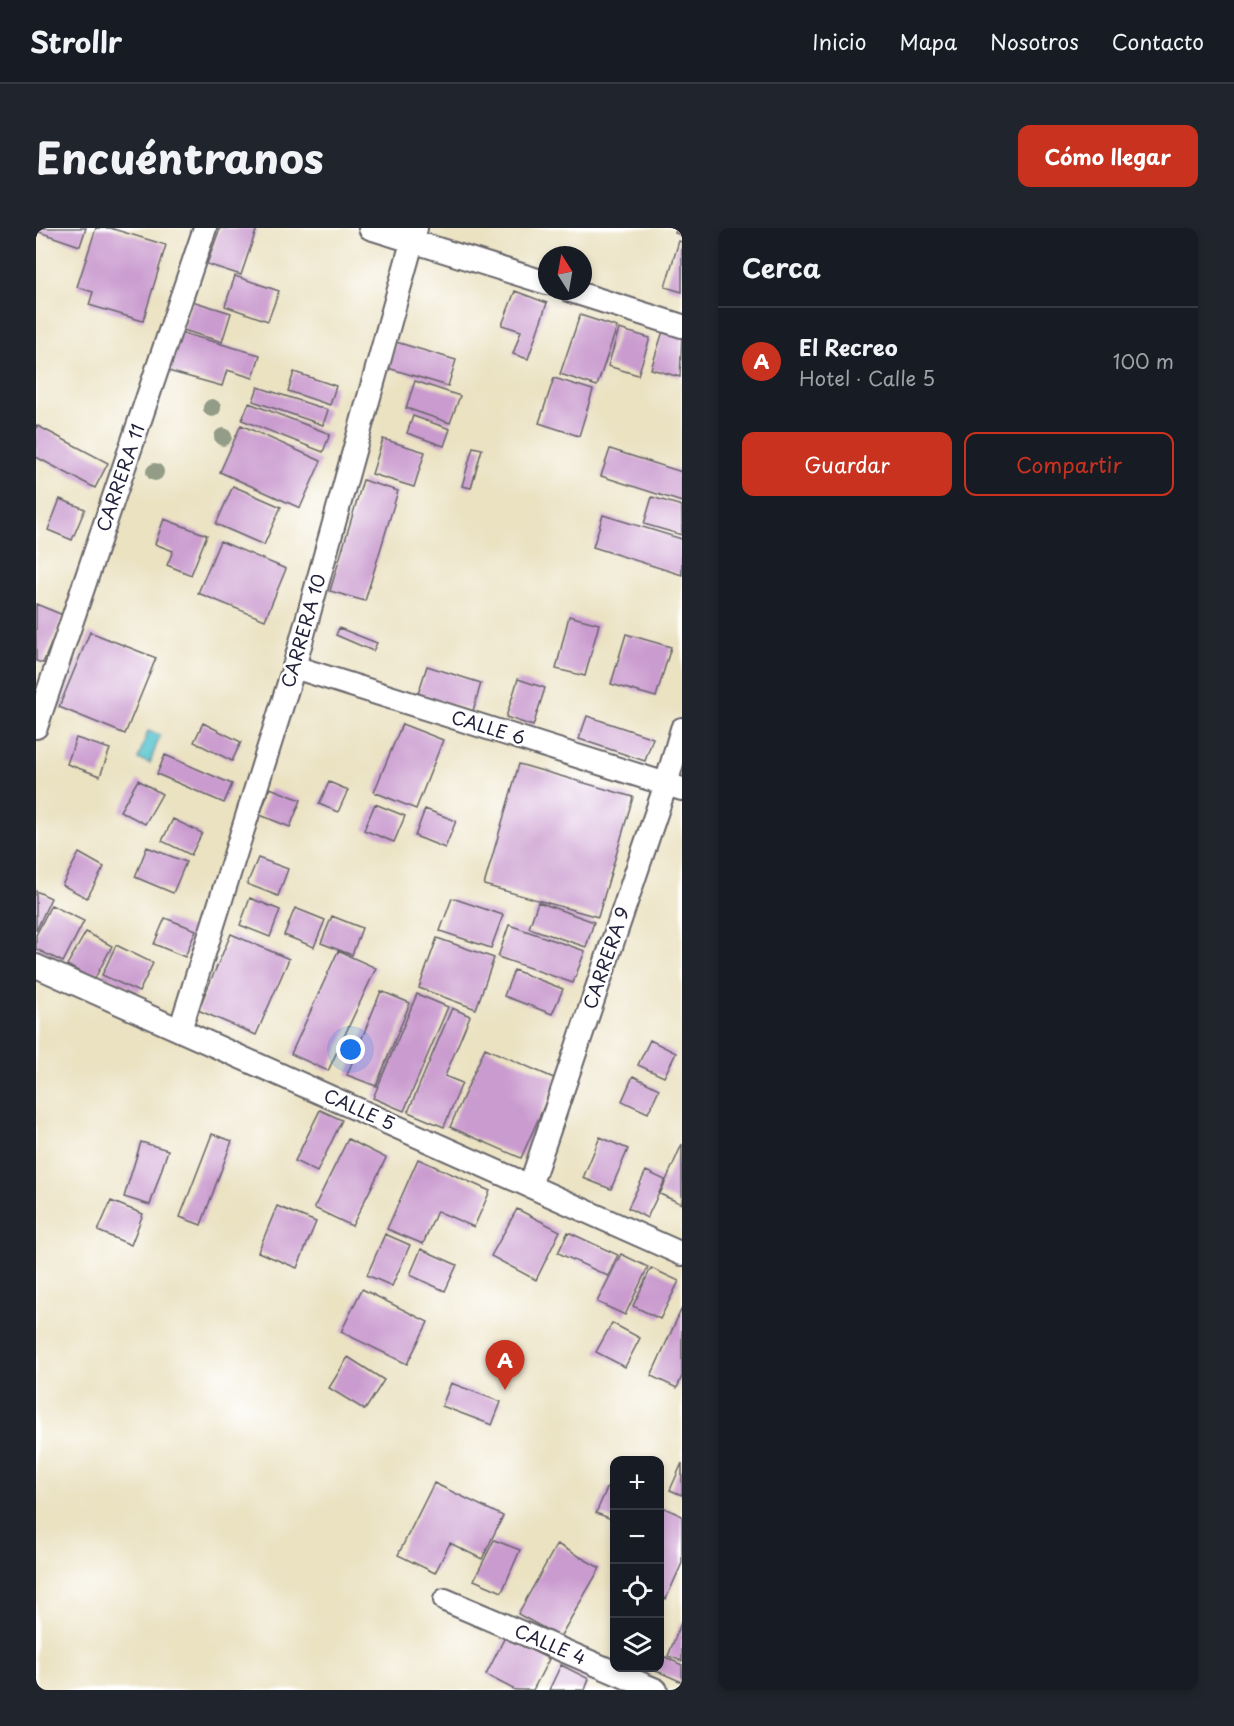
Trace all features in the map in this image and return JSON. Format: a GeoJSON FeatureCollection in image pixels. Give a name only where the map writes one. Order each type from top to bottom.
{"type":"FeatureCollection","features":[{"type":"Feature","properties":{"kind":"street","name":"CARRERA 11"},"geometry":{"type":"LineString","coordinates":[[36,728],[206,228]]}},
{"type":"Feature","properties":{"kind":"street"},"geometry":{"type":"LineString","coordinates":[[370,228],[414,235],[538,281]]}},
{"type":"Feature","properties":{"kind":"street","name":"CARRERA 10"},"geometry":{"type":"LineString","coordinates":[[180,1030],[294,668],[414,235]]}},
{"type":"Feature","properties":{"kind":"street"},"geometry":{"type":"LineString","coordinates":[[592,298],[682,326]]}},
{"type":"Feature","properties":{"kind":"street","name":"CALLE 6"},"geometry":{"type":"LineString","coordinates":[[294,668],[674,787]]}},
{"type":"Feature","properties":{"kind":"street","name":"CARRERA 9"},"geometry":{"type":"LineString","coordinates":[[530,1186],[674,787],[682,729]]}},
{"type":"Feature","properties":{"kind":"street","name":"CALLE 5"},"geometry":{"type":"LineString","coordinates":[[36,966],[682,1254]]}},
{"type":"Feature","properties":{"kind":"street","name":"CALLE 4"},"geometry":{"type":"LineString","coordinates":[[445,1600],[656,1690]]}},
{"type":"Feature","properties":{"kind":"water"},"geometry":{"type":"Polygon","coordinates":[[[148,731],[160,735],[150,763],[138,759],[148,731]]]}},
{"type":"Feature","properties":{"kind":"building"},"geometry":{"type":"Polygon","coordinates":[[[36,228],[86,228],[80,246],[36,231],[36,228]]]}},
{"type":"Feature","properties":{"kind":"building"},"geometry":{"type":"Polygon","coordinates":[[[96,228],[110,228],[166,245],[143,321],[89,305],[93,292],[77,287],[96,228]]]}},
{"type":"Feature","properties":{"kind":"building"},"geometry":{"type":"Polygon","coordinates":[[[220,228],[257,228],[241,275],[207,264],[220,228]]]}},
{"type":"Feature","properties":{"kind":"building"},"geometry":{"type":"Polygon","coordinates":[[[677,228],[682,228],[682,235],[675,233],[677,228]]]}},
{"type":"Feature","properties":{"kind":"building"},"geometry":{"type":"Polygon","coordinates":[[[679,241],[682,242],[682,292],[665,287],[679,241]]]}},
{"type":"Feature","properties":{"kind":"building"},"geometry":{"type":"Polygon","coordinates":[[[235,276],[279,291],[268,321],[225,306],[235,276]]]}},
{"type":"Feature","properties":{"kind":"building"},"geometry":{"type":"Polygon","coordinates":[[[515,291],[547,303],[528,359],[513,354],[521,331],[502,325],[515,291]]]}},
{"type":"Feature","properties":{"kind":"building"},"geometry":{"type":"Polygon","coordinates":[[[192,301],[231,313],[222,342],[183,330],[192,301]]]}},
{"type":"Feature","properties":{"kind":"building"},"geometry":{"type":"Polygon","coordinates":[[[580,315],[617,327],[597,386],[560,374],[580,315]]]}},
{"type":"Feature","properties":{"kind":"building"},"geometry":{"type":"Polygon","coordinates":[[[664,328],[682,333],[680,377],[651,369],[664,328]]]}},
{"type":"Feature","properties":{"kind":"building"},"geometry":{"type":"Polygon","coordinates":[[[619,329],[650,338],[638,375],[608,366],[619,329]]]}},
{"type":"Feature","properties":{"kind":"building"},"geometry":{"type":"Polygon","coordinates":[[[179,332],[260,355],[253,378],[227,370],[222,386],[168,371],[179,332]]]}},
{"type":"Feature","properties":{"kind":"building"},"geometry":{"type":"Polygon","coordinates":[[[396,342],[456,360],[448,386],[388,368],[396,342]]]}},
{"type":"Feature","properties":{"kind":"building"},"geometry":{"type":"Polygon","coordinates":[[[294,372],[336,386],[330,405],[288,391],[294,372]]]}},
{"type":"Feature","properties":{"kind":"building"},"geometry":{"type":"Polygon","coordinates":[[[554,378],[593,390],[579,436],[539,423],[554,378]]]}},
{"type":"Feature","properties":{"kind":"building"},"geometry":{"type":"Polygon","coordinates":[[[415,381],[460,396],[450,423],[406,408],[415,381]]]}},
{"type":"Feature","properties":{"kind":"building"},"geometry":{"type":"Polygon","coordinates":[[[258,387],[328,410],[323,425],[253,401],[258,387]]]}},
{"type":"Feature","properties":{"kind":"building"},"geometry":{"type":"Polygon","coordinates":[[[249,403],[330,434],[323,452],[242,420],[249,403]]]}},
{"type":"Feature","properties":{"kind":"building"},"geometry":{"type":"Polygon","coordinates":[[[413,416],[450,429],[444,446],[407,433],[413,416]]]}},
{"type":"Feature","properties":{"kind":"building"},"geometry":{"type":"Polygon","coordinates":[[[36,425],[108,463],[95,488],[36,457],[36,425]]]}},
{"type":"Feature","properties":{"kind":"building"},"geometry":{"type":"Polygon","coordinates":[[[241,425],[321,461],[300,508],[220,472],[241,425]]]}},
{"type":"Feature","properties":{"kind":"building"},"geometry":{"type":"Polygon","coordinates":[[[383,439],[425,452],[414,487],[372,474],[383,439]]]}},
{"type":"Feature","properties":{"kind":"building"},"geometry":{"type":"Polygon","coordinates":[[[473,447],[482,449],[471,488],[462,486],[473,447]]]}},
{"type":"Feature","properties":{"kind":"building"},"geometry":{"type":"Polygon","coordinates":[[[610,449],[682,472],[682,502],[601,476],[610,449]]]}},
{"type":"Feature","properties":{"kind":"building"},"geometry":{"type":"Polygon","coordinates":[[[363,480],[398,491],[365,601],[330,591],[363,480]]]}},
{"type":"Feature","properties":{"kind":"building"},"geometry":{"type":"Polygon","coordinates":[[[233,486],[281,507],[264,545],[216,524],[233,486]]]}},
{"type":"Feature","properties":{"kind":"building"},"geometry":{"type":"Polygon","coordinates":[[[652,497],[682,506],[682,535],[644,524],[652,497]]]}},
{"type":"Feature","properties":{"kind":"building"},"geometry":{"type":"Polygon","coordinates":[[[60,499],[85,509],[72,540],[48,530],[60,499]]]}},
{"type":"Feature","properties":{"kind":"building"},"geometry":{"type":"Polygon","coordinates":[[[603,515],[682,539],[682,575],[593,547],[603,515]]]}},
{"type":"Feature","properties":{"kind":"building"},"geometry":{"type":"Polygon","coordinates":[[[164,519],[207,535],[191,575],[167,565],[173,551],[155,544],[164,519]]]}},
{"type":"Feature","properties":{"kind":"building"},"geometry":{"type":"Polygon","coordinates":[[[220,541],[286,569],[265,620],[198,593],[220,541]]]}},
{"type":"Feature","properties":{"kind":"building"},"geometry":{"type":"Polygon","coordinates":[[[36,604],[63,615],[43,663],[36,661],[36,604]]]}},
{"type":"Feature","properties":{"kind":"building"},"geometry":{"type":"Polygon","coordinates":[[[569,616],[599,624],[585,676],[556,669],[569,616]]]}},
{"type":"Feature","properties":{"kind":"building"},"geometry":{"type":"Polygon","coordinates":[[[339,628],[377,643],[373,651],[336,635],[339,628]]]}},
{"type":"Feature","properties":{"kind":"building"},"geometry":{"type":"Polygon","coordinates":[[[90,632],[156,658],[125,734],[59,707],[90,632]]]}},
{"type":"Feature","properties":{"kind":"building"},"geometry":{"type":"Polygon","coordinates":[[[626,634],[671,647],[656,697],[611,684],[626,634]]]}},
{"type":"Feature","properties":{"kind":"building"},"geometry":{"type":"Polygon","coordinates":[[[427,666],[481,683],[473,711],[418,694],[427,666]]]}},
{"type":"Feature","properties":{"kind":"building"},"geometry":{"type":"Polygon","coordinates":[[[518,679],[545,688],[533,726],[506,717],[518,679]]]}},
{"type":"Feature","properties":{"kind":"building"},"geometry":{"type":"Polygon","coordinates":[[[587,716],[653,738],[645,761],[579,739],[587,716]]]}},
{"type":"Feature","properties":{"kind":"building"},"geometry":{"type":"Polygon","coordinates":[[[203,723],[241,742],[232,761],[194,742],[203,723]]]}},
{"type":"Feature","properties":{"kind":"building"},"geometry":{"type":"Polygon","coordinates":[[[402,724],[443,740],[416,809],[374,792],[402,724]]]}},
{"type":"Feature","properties":{"kind":"building"},"geometry":{"type":"Polygon","coordinates":[[[76,738],[110,749],[100,776],[67,764],[76,738]]]}},
{"type":"Feature","properties":{"kind":"building"},"geometry":{"type":"Polygon","coordinates":[[[165,755],[232,784],[224,803],[157,774],[165,755]]]}},
{"type":"Feature","properties":{"kind":"building"},"geometry":{"type":"Polygon","coordinates":[[[519,764],[633,797],[598,917],[484,885],[519,764]]]}},
{"type":"Feature","properties":{"kind":"building"},"geometry":{"type":"Polygon","coordinates":[[[138,780],[162,794],[145,824],[120,811],[138,780]]]}},
{"type":"Feature","properties":{"kind":"building"},"geometry":{"type":"Polygon","coordinates":[[[329,782],[348,790],[338,812],[319,804],[329,782]]]}},
{"type":"Feature","properties":{"kind":"building"},"geometry":{"type":"Polygon","coordinates":[[[270,788],[301,800],[290,827],[260,815],[270,788]]]}},
{"type":"Feature","properties":{"kind":"building"},"geometry":{"type":"Polygon","coordinates":[[[375,804],[405,816],[394,842],[364,830],[375,804]]]}},
{"type":"Feature","properties":{"kind":"building"},"geometry":{"type":"Polygon","coordinates":[[[425,809],[456,821],[445,848],[415,836],[425,809]]]}},
{"type":"Feature","properties":{"kind":"building"},"geometry":{"type":"Polygon","coordinates":[[[173,819],[202,833],[191,855],[162,841],[173,819]]]}},
{"type":"Feature","properties":{"kind":"building"},"geometry":{"type":"Polygon","coordinates":[[[147,847],[186,862],[173,893],[135,877],[147,847]]]}},
{"type":"Feature","properties":{"kind":"building"},"geometry":{"type":"Polygon","coordinates":[[[79,853],[104,867],[87,898],[62,885],[79,853]]]}},
{"type":"Feature","properties":{"kind":"building"},"geometry":{"type":"Polygon","coordinates":[[[258,858],[288,869],[278,896],[247,884],[258,858]]]}},
{"type":"Feature","properties":{"kind":"building"},"geometry":{"type":"Polygon","coordinates":[[[36,891],[51,898],[36,931],[36,891]]]}},
{"type":"Feature","properties":{"kind":"building"},"geometry":{"type":"Polygon","coordinates":[[[250,898],[280,910],[270,937],[240,925],[250,898]]]}},
{"type":"Feature","properties":{"kind":"building"},"geometry":{"type":"Polygon","coordinates":[[[452,898],[503,915],[491,948],[440,931],[452,898]]]}},
{"type":"Feature","properties":{"kind":"building"},"geometry":{"type":"Polygon","coordinates":[[[538,902],[594,922],[586,947],[529,928],[538,902]]]}},
{"type":"Feature","properties":{"kind":"building"},"geometry":{"type":"Polygon","coordinates":[[[51,905],[84,921],[63,962],[36,949],[36,935],[51,905]]]}},
{"type":"Feature","properties":{"kind":"building"},"geometry":{"type":"Polygon","coordinates":[[[295,908],[325,920],[314,947],[284,935],[295,908]]]}},
{"type":"Feature","properties":{"kind":"building"},"geometry":{"type":"Polygon","coordinates":[[[332,916],[362,928],[352,955],[321,943],[332,916]]]}},
{"type":"Feature","properties":{"kind":"building"},"geometry":{"type":"Polygon","coordinates":[[[165,918],[196,930],[185,957],[154,944],[165,918]]]}},
{"type":"Feature","properties":{"kind":"building"},"geometry":{"type":"Polygon","coordinates":[[[509,925],[585,951],[573,983],[498,957],[509,925]]]}},
{"type":"Feature","properties":{"kind":"building"},"geometry":{"type":"Polygon","coordinates":[[[86,932],[112,946],[94,980],[67,965],[86,932]]]}},
{"type":"Feature","properties":{"kind":"building"},"geometry":{"type":"Polygon","coordinates":[[[231,934],[289,959],[256,1035],[198,1010],[231,934]]]}},
{"type":"Feature","properties":{"kind":"building"},"geometry":{"type":"Polygon","coordinates":[[[437,938],[494,958],[476,1009],[419,988],[437,938]]]}},
{"type":"Feature","properties":{"kind":"building"},"geometry":{"type":"Polygon","coordinates":[[[116,945],[153,963],[139,992],[102,975],[116,945]]]}},
{"type":"Feature","properties":{"kind":"building"},"geometry":{"type":"Polygon","coordinates":[[[338,951],[376,968],[328,1071],[291,1054],[338,951]]]}},
{"type":"Feature","properties":{"kind":"building"},"geometry":{"type":"Polygon","coordinates":[[[514,970],[563,989],[552,1014],[504,996],[514,970]]]}},
{"type":"Feature","properties":{"kind":"building"},"geometry":{"type":"Polygon","coordinates":[[[381,991],[410,1003],[376,1086],[347,1075],[381,991]]]}},
{"type":"Feature","properties":{"kind":"building"},"geometry":{"type":"Polygon","coordinates":[[[417,994],[448,1007],[404,1111],[373,1098],[417,994]]]}},
{"type":"Feature","properties":{"kind":"building"},"geometry":{"type":"Polygon","coordinates":[[[452,1008],[470,1016],[445,1076],[462,1083],[444,1127],[408,1112],[452,1008]]]}},
{"type":"Feature","properties":{"kind":"building"},"geometry":{"type":"Polygon","coordinates":[[[650,1040],[676,1053],[664,1077],[638,1065],[650,1040]]]}},
{"type":"Feature","properties":{"kind":"building"},"geometry":{"type":"Polygon","coordinates":[[[485,1048],[556,1079],[521,1158],[450,1127],[485,1048]]]}},
{"type":"Feature","properties":{"kind":"building"},"geometry":{"type":"Polygon","coordinates":[[[633,1076],[659,1089],[648,1113],[622,1101],[633,1076]]]}},
{"type":"Feature","properties":{"kind":"building"},"geometry":{"type":"Polygon","coordinates":[[[320,1110],[342,1120],[317,1172],[295,1161],[320,1110]]]}},
{"type":"Feature","properties":{"kind":"building"},"geometry":{"type":"Polygon","coordinates":[[[212,1134],[232,1141],[201,1225],[180,1217],[212,1134]]]}},
{"type":"Feature","properties":{"kind":"building"},"geometry":{"type":"Polygon","coordinates":[[[600,1137],[628,1149],[611,1189],[583,1178],[600,1137]]]}},
{"type":"Feature","properties":{"kind":"building"},"geometry":{"type":"Polygon","coordinates":[[[348,1139],[386,1158],[352,1226],[314,1208],[348,1139]]]}},
{"type":"Feature","properties":{"kind":"building"},"geometry":{"type":"Polygon","coordinates":[[[141,1142],[168,1150],[150,1205],[124,1197],[141,1142]]]}},
{"type":"Feature","properties":{"kind":"building"},"geometry":{"type":"Polygon","coordinates":[[[682,1144],[682,1204],[660,1194],[682,1144]]]}},
{"type":"Feature","properties":{"kind":"building"},"geometry":{"type":"Polygon","coordinates":[[[418,1159],[490,1191],[474,1227],[437,1211],[423,1244],[387,1229],[418,1159]]]}},
{"type":"Feature","properties":{"kind":"building"},"geometry":{"type":"Polygon","coordinates":[[[646,1171],[665,1180],[647,1218],[628,1208],[646,1171]]]}},
{"type":"Feature","properties":{"kind":"building"},"geometry":{"type":"Polygon","coordinates":[[[111,1201],[143,1214],[131,1245],[98,1231],[111,1201]]]}},
{"type":"Feature","properties":{"kind":"building"},"geometry":{"type":"Polygon","coordinates":[[[277,1206],[316,1222],[297,1268],[258,1252],[277,1206]]]}},
{"type":"Feature","properties":{"kind":"building"},"geometry":{"type":"Polygon","coordinates":[[[517,1209],[560,1231],[536,1280],[491,1256],[517,1209]]]}},
{"type":"Feature","properties":{"kind":"building"},"geometry":{"type":"Polygon","coordinates":[[[568,1232],[618,1255],[608,1276],[558,1253],[568,1232]]]}},
{"type":"Feature","properties":{"kind":"building"},"geometry":{"type":"Polygon","coordinates":[[[385,1234],[410,1245],[392,1286],[367,1275],[385,1234]]]}},
{"type":"Feature","properties":{"kind":"building"},"geometry":{"type":"Polygon","coordinates":[[[421,1249],[457,1265],[445,1291],[410,1275],[421,1249]]]}},
{"type":"Feature","properties":{"kind":"building"},"geometry":{"type":"Polygon","coordinates":[[[621,1254],[648,1267],[625,1315],[597,1302],[621,1254]]]}},
{"type":"Feature","properties":{"kind":"building"},"geometry":{"type":"Polygon","coordinates":[[[651,1268],[679,1281],[660,1319],[633,1306],[651,1268]]]}},
{"type":"Feature","properties":{"kind":"building"},"geometry":{"type":"Polygon","coordinates":[[[362,1289],[428,1322],[407,1364],[341,1332],[362,1289]]]}},
{"type":"Feature","properties":{"kind":"building"},"geometry":{"type":"Polygon","coordinates":[[[682,1308],[682,1376],[677,1388],[651,1376],[682,1308]]]}},
{"type":"Feature","properties":{"kind":"building"},"geometry":{"type":"Polygon","coordinates":[[[612,1323],[640,1338],[625,1367],[596,1352],[612,1323]]]}},
{"type":"Feature","properties":{"kind":"building"},"geometry":{"type":"Polygon","coordinates":[[[348,1357],[384,1380],[365,1410],[329,1388],[348,1357]]]}},
{"type":"Feature","properties":{"kind":"building"},"geometry":{"type":"Polygon","coordinates":[[[451,1383],[501,1402],[492,1425],[442,1406],[451,1383]]]}},
{"type":"Feature","properties":{"kind":"building"},"geometry":{"type":"Polygon","coordinates":[[[682,1463],[682,1495],[670,1490],[682,1463]]]}},
{"type":"Feature","properties":{"kind":"building"},"geometry":{"type":"Polygon","coordinates":[[[434,1483],[503,1516],[482,1559],[450,1543],[435,1573],[398,1555],[434,1483]]]}},
{"type":"Feature","properties":{"kind":"building"},"geometry":{"type":"Polygon","coordinates":[[[608,1486],[610,1487],[610,1518],[596,1513],[608,1486]]]}},
{"type":"Feature","properties":{"kind":"building"},"geometry":{"type":"Polygon","coordinates":[[[664,1508],[682,1516],[682,1563],[666,1599],[664,1598],[664,1508]]]}},
{"type":"Feature","properties":{"kind":"building"},"geometry":{"type":"Polygon","coordinates":[[[494,1540],[520,1550],[502,1592],[474,1580],[494,1540]]]}},
{"type":"Feature","properties":{"kind":"building"},"geometry":{"type":"Polygon","coordinates":[[[557,1544],[600,1568],[560,1637],[518,1614],[557,1544]]]}},
{"type":"Feature","properties":{"kind":"building"},"geometry":{"type":"Polygon","coordinates":[[[682,1620],[682,1661],[668,1656],[682,1620]]]}},
{"type":"Feature","properties":{"kind":"building"},"geometry":{"type":"Polygon","coordinates":[[[505,1637],[549,1659],[533,1690],[515,1690],[486,1675],[505,1637]]]}},
{"type":"Feature","properties":{"kind":"building"},"geometry":{"type":"Polygon","coordinates":[[[664,1656],[682,1665],[682,1682],[659,1672],[664,1672],[664,1656]]]}},
{"type":"Feature","properties":{"kind":"building"},"geometry":{"type":"Polygon","coordinates":[[[561,1665],[589,1679],[585,1690],[549,1690],[561,1665]]]}},
{"type":"Feature","properties":{"kind":"place","name":"El Recreo"},"geometry":{"type":"Point","coordinates":[505,1390]}}]}
